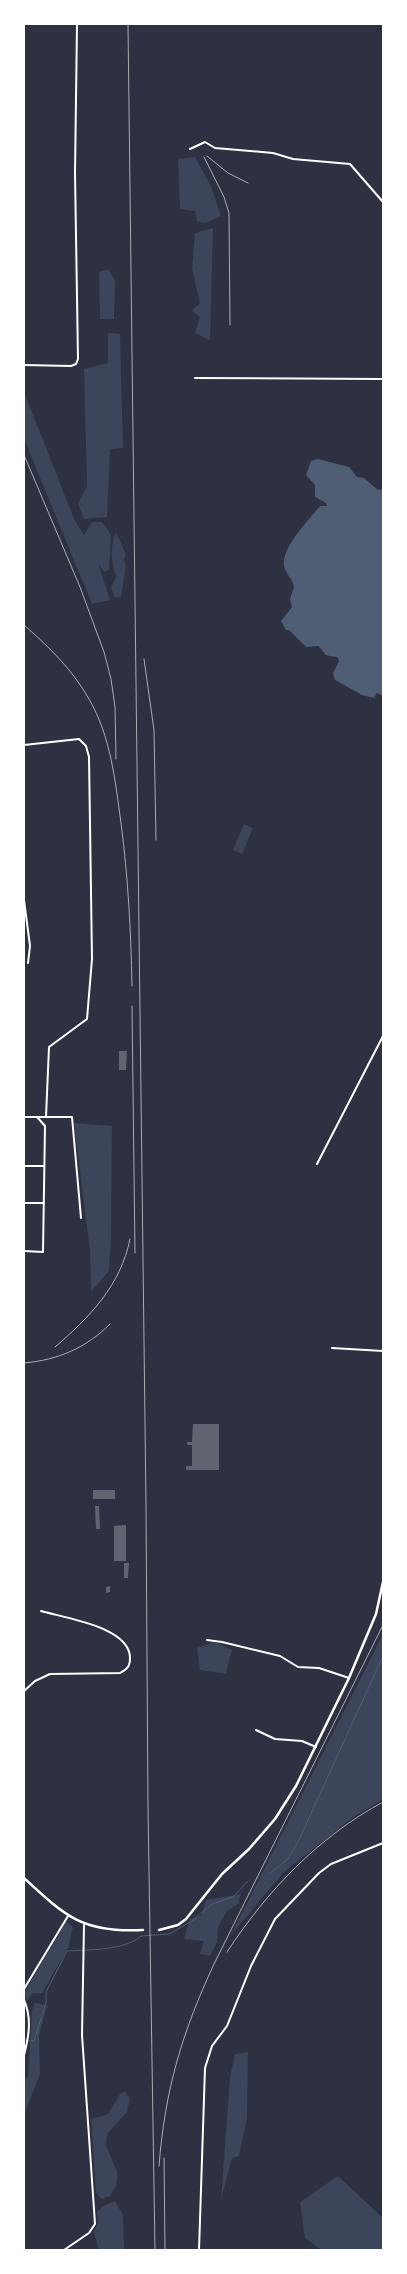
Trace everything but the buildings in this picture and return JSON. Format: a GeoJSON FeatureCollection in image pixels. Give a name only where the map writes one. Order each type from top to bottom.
{"type":"FeatureCollection","features":[{"type":"Feature","properties":{"kind":"street"},"geometry":{"type":"LineString","coordinates":[[24,365],[71,366],[76,364],[78,359],[75,173],[78,24]]}},
{"type":"Feature","properties":{"kind":"street"},"geometry":{"type":"LineString","coordinates":[[190,149],[205,142],[215,148],[273,153],[293,159],[350,164],[383,202]]}},
{"type":"Feature","properties":{"kind":"street"},"geometry":{"type":"LineString","coordinates":[[195,378],[383,379]]}},
{"type":"Feature","properties":{"kind":"street"},"geometry":{"type":"LineString","coordinates":[[24,745],[79,739],[86,746],[89,757],[92,959],[87,1019],[49,1047],[46,1117]]}},
{"type":"Feature","properties":{"kind":"street"},"geometry":{"type":"LineString","coordinates":[[24,900],[30,946],[28,963]]}},
{"type":"Feature","properties":{"kind":"street"},"geometry":{"type":"LineString","coordinates":[[317,1164],[383,1036]]}},
{"type":"Feature","properties":{"kind":"street"},"geometry":{"type":"LineString","coordinates":[[24,1117],[72,1118],[81,1218]]}},
{"type":"Feature","properties":{"kind":"street"},"geometry":{"type":"LineString","coordinates":[[24,1251],[43,1252],[46,1126],[37,1117]]}},
{"type":"Feature","properties":{"kind":"street"},"geometry":{"type":"LineString","coordinates":[[24,1166],[45,1166]]}},
{"type":"Feature","properties":{"kind":"street"},"geometry":{"type":"LineString","coordinates":[[24,1203],[44,1203]]}},
{"type":"Feature","properties":{"kind":"street"},"geometry":{"type":"LineString","coordinates":[[332,1348],[383,1351]]}},
{"type":"Feature","properties":{"kind":"street"},"geometry":{"type":"LineString","coordinates":[[159,1930],[178,1925],[186,1919],[222,1874],[269,1827],[296,1786],[349,1678],[376,1614],[383,1582]]}},
{"type":"Feature","properties":{"kind":"street"},"geometry":{"type":"LineString","coordinates":[[24,1691],[35,1681],[50,1674],[120,1673],[127,1669],[130,1664],[130,1654],[125,1641],[109,1631],[41,1611]]}},
{"type":"Feature","properties":{"kind":"street"},"geometry":{"type":"LineString","coordinates":[[207,1640],[280,1656],[298,1667],[319,1668],[349,1678]]}},
{"type":"Feature","properties":{"kind":"street"},"geometry":{"type":"LineString","coordinates":[[256,1730],[275,1739],[302,1741],[316,1747]]}},
{"type":"Feature","properties":{"kind":"street"},"geometry":{"type":"LineString","coordinates":[[199,2250],[205,2068],[212,2046],[228,2026],[251,1966],[275,1919],[319,1873],[331,1864],[383,1842]]}},
{"type":"Feature","properties":{"kind":"street"},"geometry":{"type":"LineString","coordinates":[[24,1878],[48,1901],[68,1916],[84,1924],[114,1930],[144,1930]]}},
{"type":"Feature","properties":{"kind":"street"},"geometry":{"type":"LineString","coordinates":[[24,1989],[68,1916]]}},
{"type":"Feature","properties":{"kind":"street"},"geometry":{"type":"LineString","coordinates":[[64,2250],[89,2233],[95,2224],[82,2035],[84,1924]]}},
{"type":"Feature","properties":{"kind":"street"},"geometry":{"type":"LineString","coordinates":[[24,2000],[28,2010],[29,2035],[24,2055]]}},
{"type":"Feature","properties":{"kind":"shaded area"},"geometry":{"type":"Polygon","coordinates":[[[195,157],[211,186],[221,216],[205,223],[197,221],[195,211],[180,209],[178,159],[195,157]]]}},
{"type":"Feature","properties":{"kind":"shaded area"},"geometry":{"type":"Polygon","coordinates":[[[213,228],[210,340],[195,333],[200,317],[192,311],[200,303],[192,269],[195,233],[213,228]]]}},
{"type":"Feature","properties":{"kind":"shaded area"},"geometry":{"type":"Polygon","coordinates":[[[108,269],[115,280],[114,319],[100,319],[99,272],[108,269]]]}},
{"type":"Feature","properties":{"kind":"shaded area"},"geometry":{"type":"Polygon","coordinates":[[[108,333],[120,334],[123,448],[110,449],[107,517],[84,519],[78,504],[87,486],[84,369],[108,363],[108,333]]]}},
{"type":"Feature","properties":{"kind":"shaded area"},"geometry":{"type":"Polygon","coordinates":[[[24,392],[75,521],[84,535],[92,522],[102,522],[111,535],[109,570],[104,572],[98,563],[110,600],[92,604],[24,439],[24,392]]]}},
{"type":"Feature","properties":{"kind":"shaded area"},"geometry":{"type":"Polygon","coordinates":[[[318,459],[349,467],[357,477],[364,478],[378,490],[383,489],[383,696],[377,693],[374,698],[362,695],[335,680],[333,673],[339,661],[337,657],[327,655],[318,646],[306,647],[289,630],[286,630],[281,621],[292,607],[290,599],[294,587],[284,566],[287,551],[296,535],[320,506],[327,506],[326,503],[315,497],[315,485],[306,475],[311,461],[318,459]]]}},
{"type":"Feature","properties":{"kind":"shaded area"},"geometry":{"type":"Polygon","coordinates":[[[116,532],[126,554],[124,560],[126,566],[121,597],[115,598],[111,588],[116,576],[112,554],[116,532]]]}},
{"type":"Feature","properties":{"kind":"shaded area"},"geometry":{"type":"Polygon","coordinates":[[[244,824],[253,828],[242,854],[233,850],[244,824]]]}},
{"type":"Feature","properties":{"kind":"shaded area"},"geometry":{"type":"Polygon","coordinates":[[[74,1123],[112,1126],[109,1271],[91,1292],[90,1251],[74,1123]]]}},
{"type":"Feature","properties":{"kind":"shaded area"},"geometry":{"type":"Polygon","coordinates":[[[383,1634],[383,1799],[352,1818],[284,1872],[231,1935],[383,1634]]]}},
{"type":"Feature","properties":{"kind":"shaded area"},"geometry":{"type":"Polygon","coordinates":[[[215,1642],[232,1650],[226,1674],[200,1670],[197,1648],[215,1642]]]}},
{"type":"Feature","properties":{"kind":"shaded area"},"geometry":{"type":"Polygon","coordinates":[[[241,1894],[238,1904],[227,1911],[218,1927],[217,1942],[210,1956],[200,1954],[204,1941],[184,1939],[190,1919],[201,1916],[206,1900],[241,1894]]]}},
{"type":"Feature","properties":{"kind":"shaded area"},"geometry":{"type":"Polygon","coordinates":[[[66,1922],[73,1927],[68,1948],[42,1993],[33,1993],[27,2001],[24,1993],[66,1922]]]}},
{"type":"Feature","properties":{"kind":"shaded area"},"geometry":{"type":"Polygon","coordinates":[[[35,2003],[47,2005],[39,2036],[40,2074],[24,2113],[24,2082],[28,2076],[32,2010],[35,2003]]]}},
{"type":"Feature","properties":{"kind":"shaded area"},"geometry":{"type":"Polygon","coordinates":[[[248,2052],[247,2118],[239,2156],[232,2158],[221,2200],[230,2077],[235,2054],[248,2052]]]}},
{"type":"Feature","properties":{"kind":"shaded area"},"geometry":{"type":"Polygon","coordinates":[[[125,2091],[130,2099],[127,2112],[107,2134],[106,2145],[118,2174],[116,2186],[110,2196],[101,2199],[96,2192],[91,2119],[108,2114],[120,2094],[125,2091]]]}},
{"type":"Feature","properties":{"kind":"shaded area"},"geometry":{"type":"Polygon","coordinates":[[[338,2176],[383,2218],[383,2250],[321,2250],[305,2238],[300,2202],[338,2176]]]}},
{"type":"Feature","properties":{"kind":"shaded area"},"geometry":{"type":"Polygon","coordinates":[[[115,2201],[123,2215],[124,2250],[99,2250],[94,2232],[98,2222],[97,2212],[103,2206],[115,2201]]]}},
{"type":"Feature","properties":{"kind":"waterway"},"geometry":{"type":"LineString","coordinates":[[269,1874],[288,1859],[299,1840],[383,1656]]}},
{"type":"Feature","properties":{"kind":"waterway"},"geometry":{"type":"LineString","coordinates":[[24,2040],[34,2041],[46,2002],[46,1992],[67,1951],[117,1947],[135,1941],[141,1936],[169,1934],[192,1921],[212,1904],[233,1897],[248,1881]]}},
{"type":"Feature","properties":{"kind":"railway"},"geometry":{"type":"LineString","coordinates":[[128,24],[148,1807],[155,2250]]}},
{"type":"Feature","properties":{"kind":"railway"},"geometry":{"type":"LineString","coordinates":[[207,156],[228,173],[248,183]]}},
{"type":"Feature","properties":{"kind":"railway"},"geometry":{"type":"LineString","coordinates":[[204,157],[224,197],[229,213],[230,325]]}},
{"type":"Feature","properties":{"kind":"railway"},"geometry":{"type":"LineString","coordinates":[[24,455],[80,587],[104,652],[111,679],[115,707],[116,759]]}},
{"type":"Feature","properties":{"kind":"railway"},"geometry":{"type":"LineString","coordinates":[[24,625],[68,668],[82,688],[96,713],[107,744],[117,791],[126,864],[132,986]]}},
{"type":"Feature","properties":{"kind":"railway"},"geometry":{"type":"LineString","coordinates":[[144,659],[154,730],[156,840]]}},
{"type":"Feature","properties":{"kind":"railway"},"geometry":{"type":"LineString","coordinates":[[132,1006],[135,1253]]}},
{"type":"Feature","properties":{"kind":"railway"},"geometry":{"type":"LineString","coordinates":[[55,1347],[80,1324],[102,1299],[119,1271],[126,1256],[130,1239]]}},
{"type":"Feature","properties":{"kind":"railway"},"geometry":{"type":"LineString","coordinates":[[24,1363],[60,1356],[91,1340],[110,1324]]}},
{"type":"Feature","properties":{"kind":"railway"},"geometry":{"type":"LineString","coordinates":[[159,2166],[171,2086],[184,2038],[203,1989],[383,1625]]}},
{"type":"Feature","properties":{"kind":"railway"},"geometry":{"type":"LineString","coordinates":[[227,1952],[259,1908],[296,1867],[337,1832],[383,1802]]}},
{"type":"Feature","properties":{"kind":"railway"},"geometry":{"type":"LineString","coordinates":[[164,2158],[165,2250]]}}]}
